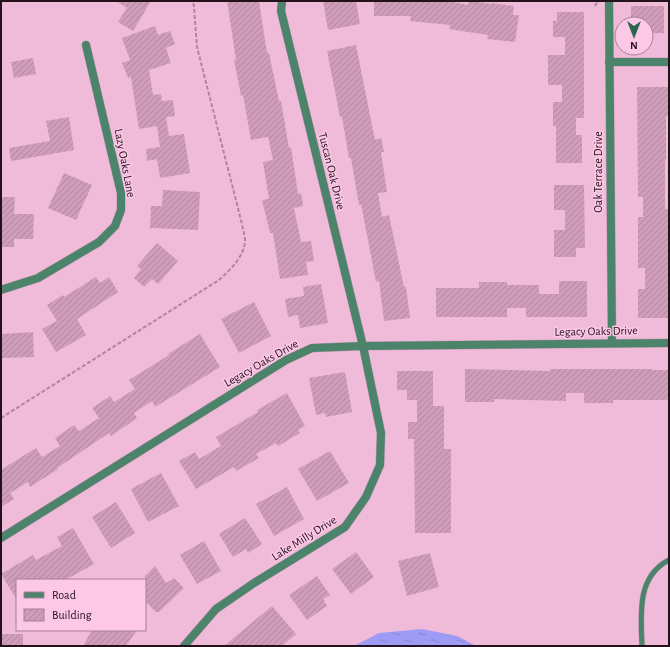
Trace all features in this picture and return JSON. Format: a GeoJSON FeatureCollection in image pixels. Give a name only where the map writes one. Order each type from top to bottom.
{"type":"FeatureCollection","features":[{"type":"Feature","properties":{"kind":"street","name":"Tuscan Oak Drive"},"geometry":{"type":"LineString","coordinates":[[282,1],[281,11],[363,346]]}},
{"type":"Feature","properties":{"kind":"street","name":"Oak Terrace Drive"},"geometry":{"type":"LineString","coordinates":[[609,1],[612,343]]}},
{"type":"Feature","properties":{"kind":"street","name":"Lazy Oaks Lane"},"geometry":{"type":"LineString","coordinates":[[1,290],[38,278],[100,242],[115,226],[121,210],[121,193],[86,45]]}},
{"type":"Feature","properties":{"kind":"street"},"geometry":{"type":"LineString","coordinates":[[610,62],[669,62]]}},
{"type":"Feature","properties":{"kind":"street","name":"Legacy Oaks Drive"},"geometry":{"type":"LineString","coordinates":[[1,538],[286,360],[312,348],[363,346],[669,343]]}},
{"type":"Feature","properties":{"kind":"street","name":"Lake Milly Drive"},"geometry":{"type":"LineString","coordinates":[[184,646],[216,609],[254,583],[345,527],[366,498],[380,465],[381,433],[363,346]]}},
{"type":"Feature","properties":{"kind":"lane"},"geometry":{"type":"LineString","coordinates":[[642,646],[642,606],[644,587],[651,575],[663,563],[669,560]]}},
{"type":"Feature","properties":{"kind":"path"},"geometry":{"type":"LineString","coordinates":[[1,418],[219,280],[232,268],[241,255],[245,241],[242,224],[197,46],[194,7],[192,1]]}},
{"type":"Feature","properties":{"kind":"path"},"geometry":{"type":"LineString","coordinates":[[595,6],[598,1]]}},
{"type":"Feature","properties":{"kind":"water"},"geometry":{"type":"Polygon","coordinates":[[[422,629],[457,636],[476,646],[354,646],[379,633],[422,629]]]}},
{"type":"Feature","properties":{"kind":"building"},"geometry":{"type":"Polygon","coordinates":[[[116,1],[151,1],[133,31],[118,22],[127,8],[116,1]]]}},
{"type":"Feature","properties":{"kind":"building"},"geometry":{"type":"Polygon","coordinates":[[[227,1],[259,1],[267,53],[269,53],[279,101],[281,101],[289,148],[291,147],[298,194],[301,193],[303,206],[294,208],[301,242],[311,241],[314,261],[306,262],[308,275],[280,279],[273,233],[270,233],[262,200],[269,199],[263,162],[273,160],[268,137],[251,140],[243,95],[241,96],[234,60],[236,60],[227,1]]]}},
{"type":"Feature","properties":{"kind":"building"},"geometry":{"type":"Polygon","coordinates":[[[323,1],[356,1],[360,24],[328,30],[323,1]]]}},
{"type":"Feature","properties":{"kind":"building"},"geometry":{"type":"Polygon","coordinates":[[[374,1],[448,1],[468,5],[469,1],[472,1],[514,6],[513,15],[519,15],[515,42],[487,39],[488,35],[449,29],[450,25],[410,21],[411,16],[374,16],[374,1]]]}},
{"type":"Feature","properties":{"kind":"building"},"geometry":{"type":"Polygon","coordinates":[[[631,6],[664,6],[664,33],[654,33],[654,16],[631,16],[631,6]]]}},
{"type":"Feature","properties":{"kind":"building"},"geometry":{"type":"Polygon","coordinates":[[[557,12],[584,12],[584,118],[576,118],[576,135],[582,135],[582,163],[556,163],[556,126],[553,126],[553,102],[562,102],[562,85],[548,85],[548,55],[565,55],[565,37],[553,37],[553,21],[557,21],[557,12]]]}},
{"type":"Feature","properties":{"kind":"building"},"geometry":{"type":"Polygon","coordinates":[[[155,26],[158,35],[170,31],[175,44],[166,48],[171,63],[149,70],[153,95],[161,94],[162,101],[173,100],[175,116],[166,117],[169,136],[184,134],[190,173],[160,178],[157,159],[147,161],[146,149],[160,147],[157,126],[139,129],[131,77],[128,78],[122,63],[130,60],[122,38],[155,26]]]}},
{"type":"Feature","properties":{"kind":"building"},"geometry":{"type":"Polygon","coordinates":[[[356,45],[375,140],[381,138],[384,152],[381,152],[387,192],[378,193],[382,217],[389,215],[404,287],[406,287],[410,318],[384,321],[379,281],[376,282],[361,204],[359,205],[351,158],[349,158],[342,117],[340,117],[327,51],[356,45]]]}},
{"type":"Feature","properties":{"kind":"building"},"geometry":{"type":"Polygon","coordinates":[[[33,58],[36,74],[14,78],[11,62],[33,58]]]}},
{"type":"Feature","properties":{"kind":"building"},"geometry":{"type":"Polygon","coordinates":[[[637,87],[669,87],[669,116],[666,116],[665,209],[669,209],[669,318],[638,318],[638,289],[645,289],[645,268],[638,268],[638,217],[643,217],[643,197],[638,197],[637,87]]]}},
{"type":"Feature","properties":{"kind":"building"},"geometry":{"type":"Polygon","coordinates":[[[69,117],[74,150],[11,161],[9,148],[50,141],[46,121],[69,117]]]}},
{"type":"Feature","properties":{"kind":"building"},"geometry":{"type":"Polygon","coordinates":[[[64,173],[92,185],[76,220],[48,208],[64,173]]]}},
{"type":"Feature","properties":{"kind":"building"},"geometry":{"type":"Polygon","coordinates":[[[554,185],[584,185],[585,248],[576,248],[576,257],[554,257],[554,230],[565,230],[565,210],[554,210],[554,185]]]}},
{"type":"Feature","properties":{"kind":"building"},"geometry":{"type":"Polygon","coordinates":[[[163,190],[200,192],[198,230],[150,228],[151,206],[162,206],[163,190]]]}},
{"type":"Feature","properties":{"kind":"building"},"geometry":{"type":"Polygon","coordinates":[[[1,197],[15,197],[14,214],[34,214],[33,239],[14,239],[14,247],[1,247],[1,197]]]}},
{"type":"Feature","properties":{"kind":"building"},"geometry":{"type":"Polygon","coordinates":[[[157,243],[178,261],[158,284],[152,279],[144,287],[134,278],[141,269],[137,266],[157,243]]]}},
{"type":"Feature","properties":{"kind":"building"},"geometry":{"type":"Polygon","coordinates":[[[96,277],[100,283],[109,277],[118,292],[77,319],[86,335],[56,352],[42,329],[57,321],[47,305],[63,295],[64,297],[96,277]]]}},
{"type":"Feature","properties":{"kind":"building"},"geometry":{"type":"Polygon","coordinates":[[[559,281],[587,281],[587,317],[526,317],[526,308],[507,308],[507,317],[436,317],[436,288],[479,288],[479,282],[507,282],[507,285],[539,285],[539,294],[559,294],[559,281]]]}},
{"type":"Feature","properties":{"kind":"building"},"geometry":{"type":"Polygon","coordinates":[[[321,284],[328,323],[300,328],[298,315],[288,317],[285,299],[304,296],[303,287],[321,284]]]}},
{"type":"Feature","properties":{"kind":"building"},"geometry":{"type":"Polygon","coordinates":[[[254,302],[271,336],[239,353],[221,319],[254,302]]]}},
{"type":"Feature","properties":{"kind":"building"},"geometry":{"type":"Polygon","coordinates":[[[33,332],[34,357],[1,358],[1,334],[33,332]]]}},
{"type":"Feature","properties":{"kind":"building"},"geometry":{"type":"Polygon","coordinates":[[[200,334],[220,367],[155,407],[152,401],[134,413],[137,418],[111,436],[109,433],[30,487],[28,482],[10,493],[14,499],[1,507],[1,470],[36,448],[42,457],[60,446],[55,438],[74,425],[79,431],[99,418],[92,408],[110,396],[114,402],[135,389],[129,380],[200,334]]]}},
{"type":"Feature","properties":{"kind":"building"},"geometry":{"type":"Polygon","coordinates":[[[465,369],[550,371],[550,369],[669,370],[669,400],[613,400],[613,403],[584,403],[584,393],[566,393],[566,401],[494,399],[494,402],[465,402],[465,369]]]}},
{"type":"Feature","properties":{"kind":"building"},"geometry":{"type":"Polygon","coordinates":[[[397,371],[433,371],[433,406],[444,406],[444,449],[451,449],[451,533],[415,533],[414,439],[408,439],[408,422],[417,422],[417,400],[407,400],[407,390],[397,390],[397,371]]]}},
{"type":"Feature","properties":{"kind":"building"},"geometry":{"type":"Polygon","coordinates":[[[345,372],[352,412],[326,417],[325,413],[316,415],[309,378],[345,372]]]}},
{"type":"Feature","properties":{"kind":"building"},"geometry":{"type":"Polygon","coordinates":[[[287,393],[305,426],[298,430],[300,433],[278,446],[276,443],[256,454],[259,458],[236,471],[234,467],[196,489],[179,461],[195,452],[199,459],[221,446],[216,437],[258,412],[257,410],[287,393]]]}},
{"type":"Feature","properties":{"kind":"building"},"geometry":{"type":"Polygon","coordinates":[[[330,451],[349,483],[317,501],[298,469],[330,451]]]}},
{"type":"Feature","properties":{"kind":"building"},"geometry":{"type":"Polygon","coordinates":[[[161,473],[179,506],[148,522],[131,489],[161,473]]]}},
{"type":"Feature","properties":{"kind":"building"},"geometry":{"type":"Polygon","coordinates":[[[287,487],[304,519],[274,536],[256,504],[287,487]]]}},
{"type":"Feature","properties":{"kind":"building"},"geometry":{"type":"Polygon","coordinates":[[[116,502],[135,533],[111,548],[92,517],[116,502]]]}},
{"type":"Feature","properties":{"kind":"building"},"geometry":{"type":"Polygon","coordinates":[[[245,518],[262,544],[248,553],[246,549],[233,557],[219,534],[245,518]]]}},
{"type":"Feature","properties":{"kind":"building"},"geometry":{"type":"Polygon","coordinates":[[[73,528],[94,564],[67,579],[16,579],[16,598],[1,574],[33,555],[36,560],[62,546],[57,537],[73,528]]]}},
{"type":"Feature","properties":{"kind":"building"},"geometry":{"type":"Polygon","coordinates":[[[204,541],[221,571],[197,584],[180,555],[204,541]]]}},
{"type":"Feature","properties":{"kind":"building"},"geometry":{"type":"Polygon","coordinates":[[[356,552],[374,577],[351,594],[332,569],[356,552]]]}},
{"type":"Feature","properties":{"kind":"building"},"geometry":{"type":"Polygon","coordinates":[[[430,553],[439,587],[407,596],[398,561],[430,553]]]}},
{"type":"Feature","properties":{"kind":"building"},"geometry":{"type":"Polygon","coordinates":[[[155,566],[166,583],[174,578],[184,588],[159,612],[156,612],[146,602],[145,576],[155,566]]]}},
{"type":"Feature","properties":{"kind":"building"},"geometry":{"type":"Polygon","coordinates":[[[317,576],[330,595],[323,599],[327,606],[307,620],[289,595],[317,576]]]}},
{"type":"Feature","properties":{"kind":"building"},"geometry":{"type":"Polygon","coordinates":[[[272,606],[296,634],[282,646],[224,646],[272,606]]]}},
{"type":"Feature","properties":{"kind":"building"},"geometry":{"type":"Polygon","coordinates":[[[91,631],[136,631],[126,646],[83,646],[91,631]]]}},
{"type":"Feature","properties":{"kind":"building"},"geometry":{"type":"Polygon","coordinates":[[[1,634],[23,634],[23,646],[1,646],[1,634]]]}}]}
